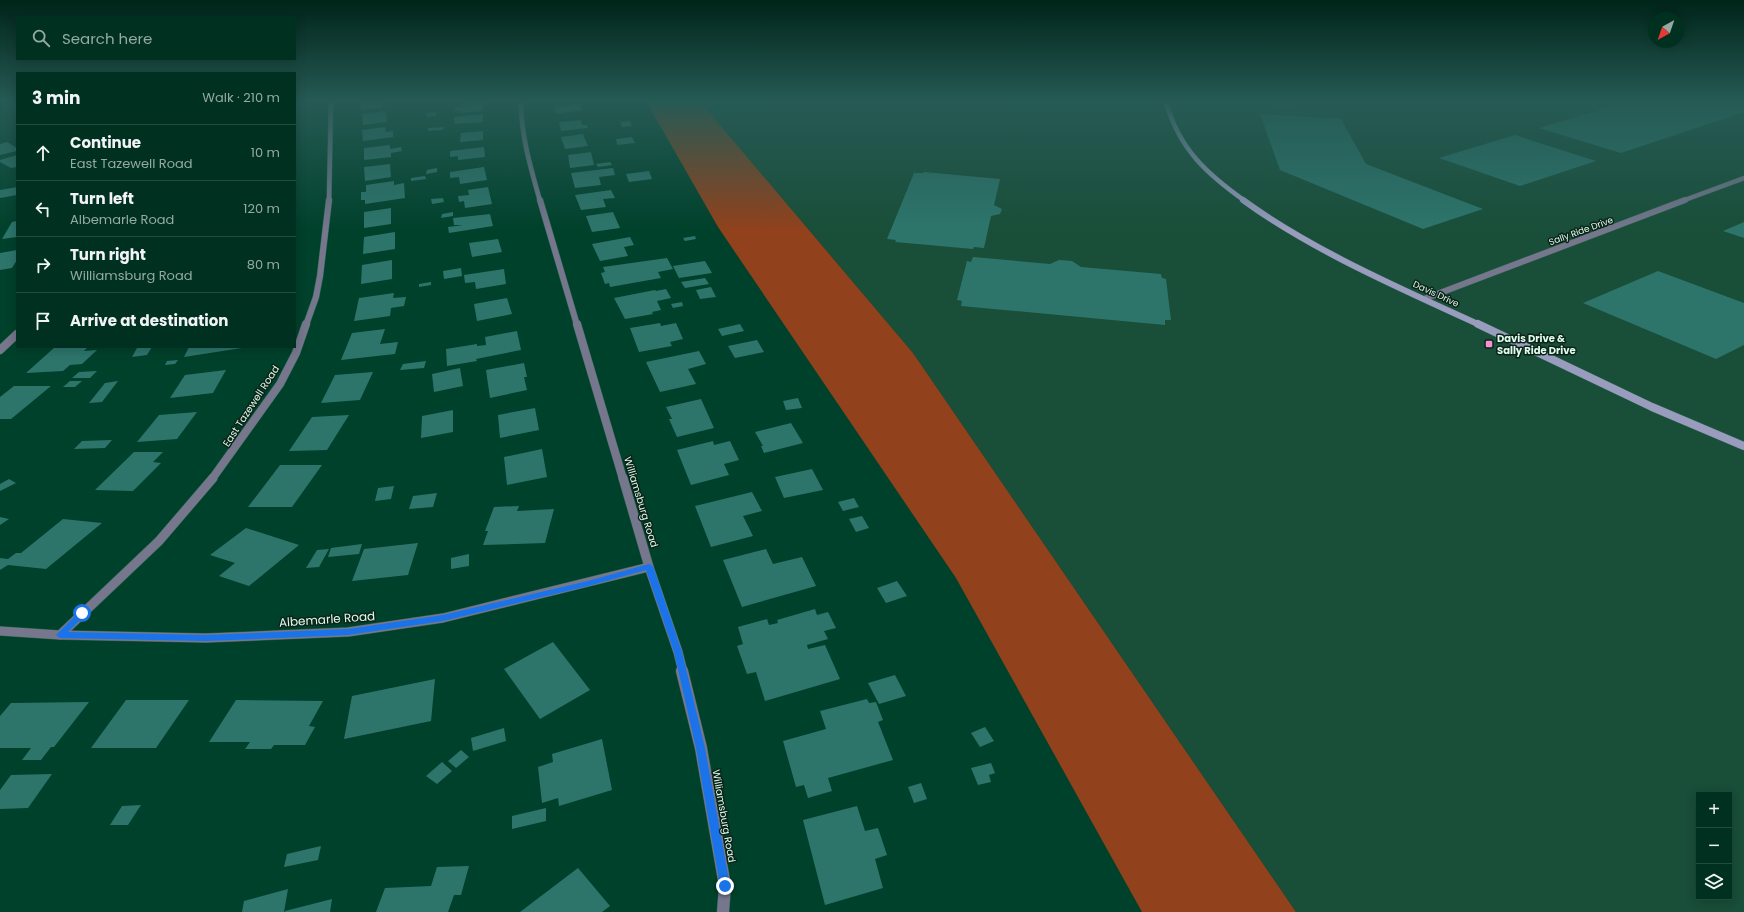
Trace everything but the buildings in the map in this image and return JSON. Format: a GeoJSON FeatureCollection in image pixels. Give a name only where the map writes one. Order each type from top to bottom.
{"type":"FeatureCollection","features":[{"type":"Feature","properties":{"kind":"street","name":"East Tazewell Road"},"geometry":{"type":"LineString","coordinates":[[60,635],[159,541],[215,476],[249,430],[280,384],[307,325],[316,297],[329,206],[330,145]]}},
{"type":"Feature","properties":{"kind":"street","name":"Williamsburg Road"},"geometry":{"type":"LineString","coordinates":[[527,145],[531,170],[649,566],[678,652],[701,748],[725,886],[723,912]]}},
{"type":"Feature","properties":{"kind":"street","name":"Davis Drive"},"geometry":{"type":"LineString","coordinates":[[1182,145],[1215,178],[1234,193],[1274,221],[1315,246],[1424,299],[1661,410],[1744,446]]}},
{"type":"Feature","properties":{"kind":"street","name":"Sally Ride Drive"},"geometry":{"type":"LineString","coordinates":[[1424,299],[1744,178]]}},
{"type":"Feature","properties":{"kind":"street"},"geometry":{"type":"LineString","coordinates":[[0,350],[16,335]]}},
{"type":"Feature","properties":{"kind":"street","name":"Albemarle Road"},"geometry":{"type":"LineString","coordinates":[[0,631],[60,635],[206,638],[355,631],[443,618],[588,583],[649,566]]}},
{"type":"Feature","properties":{"kind":"shaded area"},"geometry":{"type":"Polygon","coordinates":[[[671,145],[737,145],[913,353],[1296,912],[1142,912],[956,578],[718,227],[671,145]]]}},
{"type":"Feature","properties":{"kind":"shaded area"},"geometry":{"type":"Polygon","coordinates":[[[737,145],[1744,145],[1744,912],[1296,912],[913,353],[737,145]]]}},
{"type":"Feature","properties":{"kind":"place","name":"Davis Drive & Sally Ride Drive"},"geometry":{"type":"Point","coordinates":[1489,344]}},
{"type":"Feature","properties":{"kind":"route"},"geometry":{"type":"LineString","coordinates":[[82,613],[60,635],[206,638],[348,632],[443,618],[588,583],[649,566],[678,652],[701,748],[725,886]]}}]}
